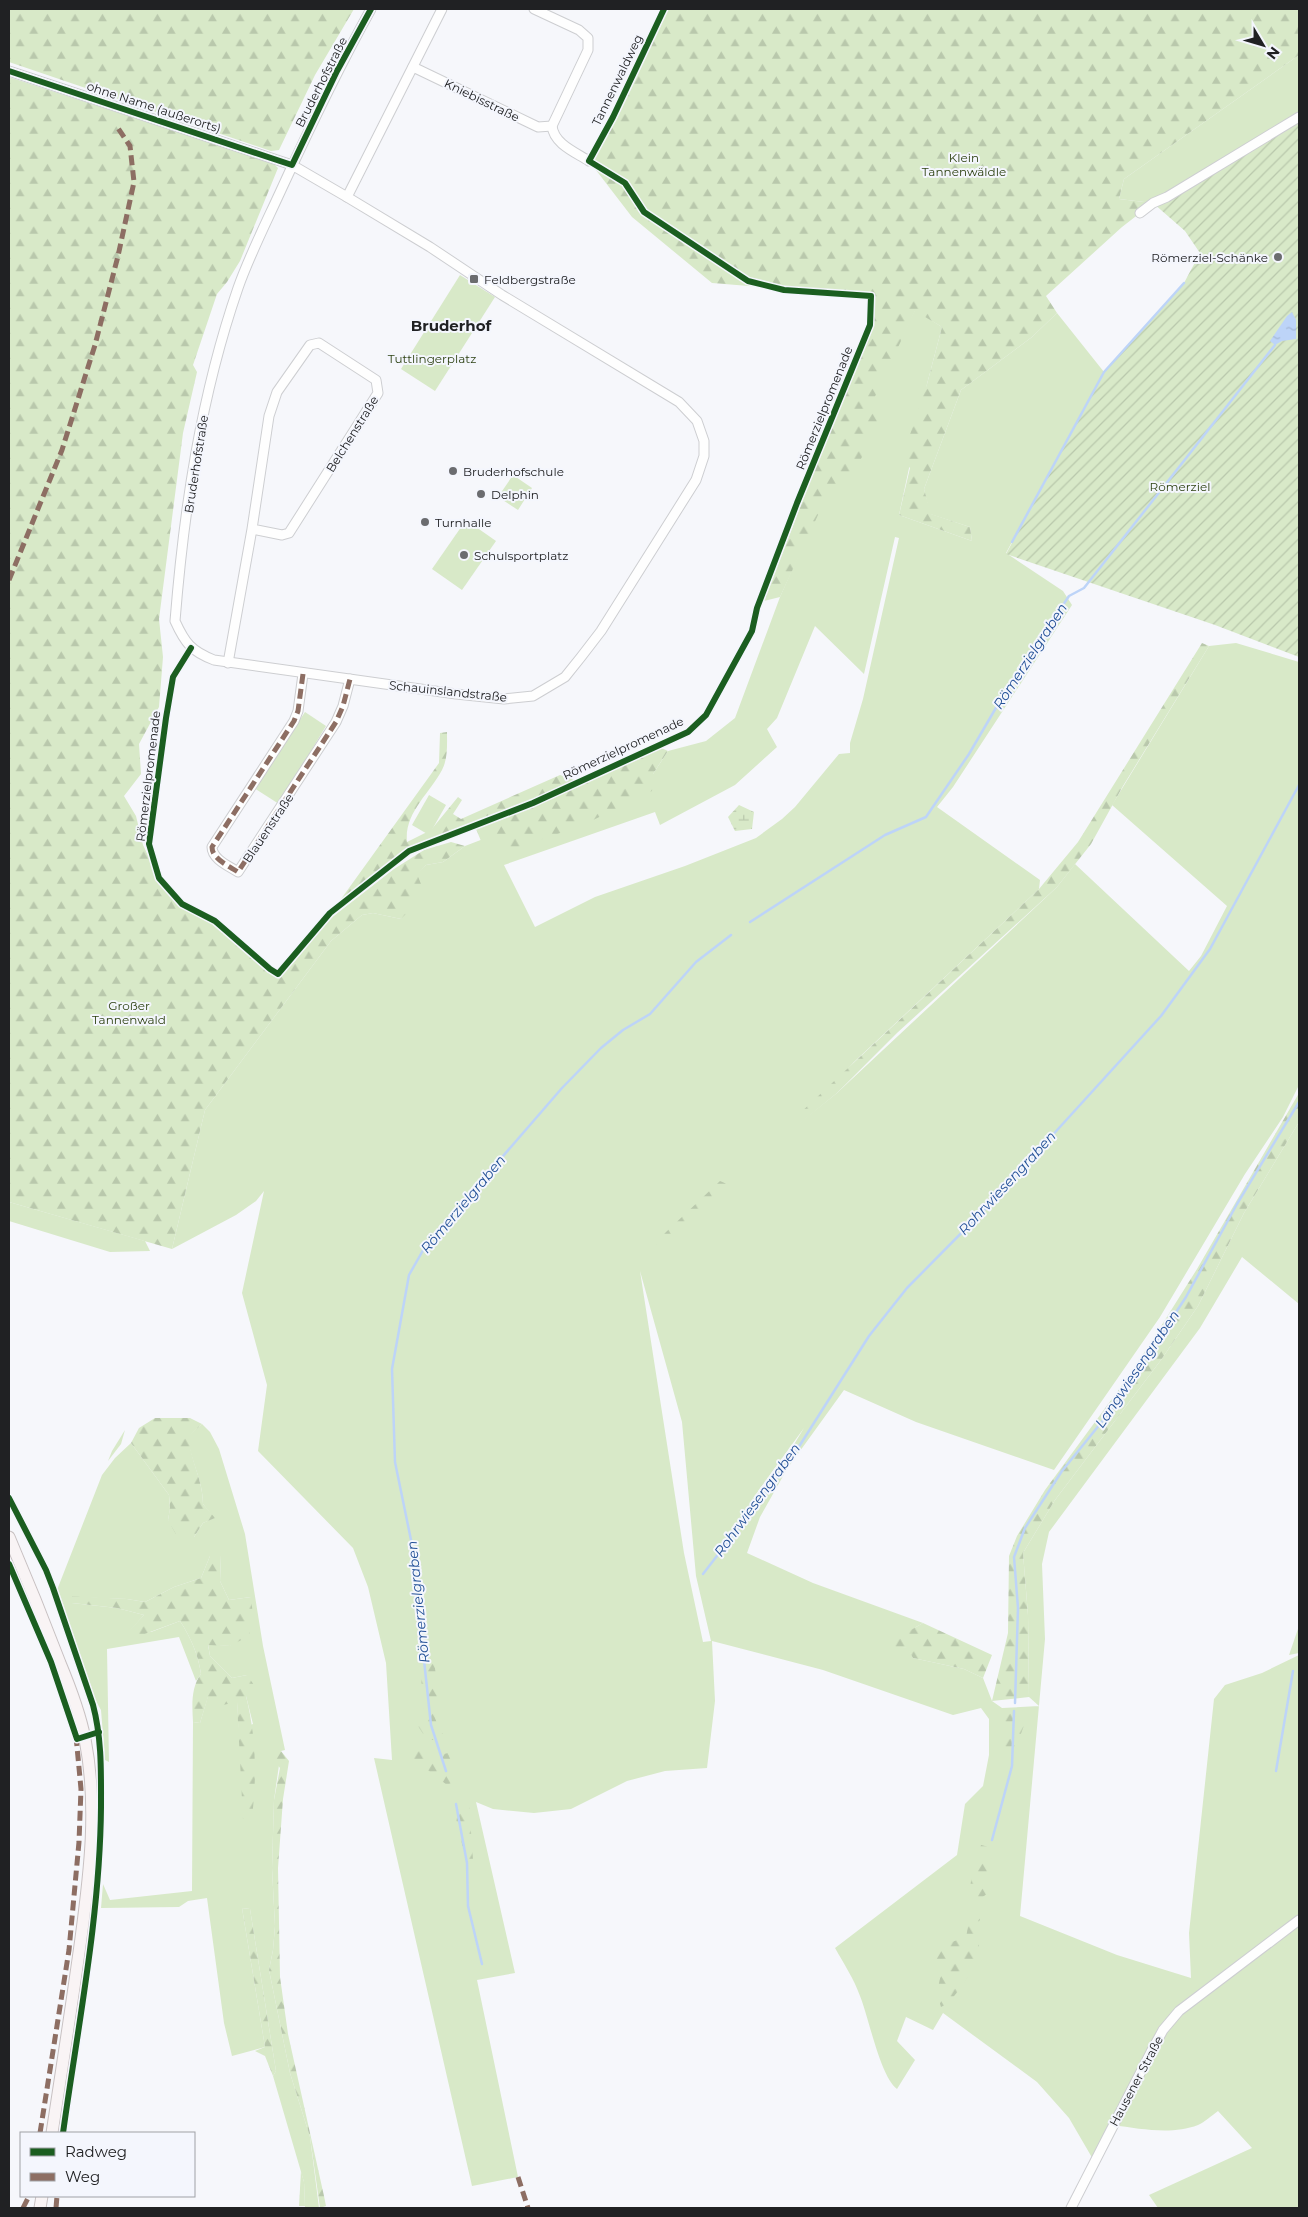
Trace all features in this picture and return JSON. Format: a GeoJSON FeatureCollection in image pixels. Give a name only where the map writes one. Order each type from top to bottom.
{"type":"FeatureCollection","features":[{"type":"Feature","properties":{"kind":"main road"},"geometry":{"type":"LineString","coordinates":[[9,1537],[40,1609],[68,1683],[85,1737],[92,1783],[93,1824],[88,1884],[71,2015],[52,2132]]}},
{"type":"Feature","properties":{"kind":"street","name":"Bruderhofstraße"},"geometry":{"type":"LineString","coordinates":[[192,648],[185,641],[174,621],[190,483],[200,427],[238,287],[337,71],[371,9]]}},
{"type":"Feature","properties":{"kind":"street"},"geometry":{"type":"LineString","coordinates":[[292,166],[347,197],[442,9]]}},
{"type":"Feature","properties":{"kind":"street"},"geometry":{"type":"LineString","coordinates":[[534,9],[579,30],[588,38],[588,50],[552,126],[553,133],[558,140],[589,161]]}},
{"type":"Feature","properties":{"kind":"street","name":"Kniebisstraße"},"geometry":{"type":"LineString","coordinates":[[413,67],[538,127],[552,126]]}},
{"type":"Feature","properties":{"kind":"street","name":"ohne Name (außerorts)"},"geometry":{"type":"LineString","coordinates":[[9,71],[292,166]]}},
{"type":"Feature","properties":{"kind":"street"},"geometry":{"type":"LineString","coordinates":[[1140,213],[1299,117]]}},
{"type":"Feature","properties":{"kind":"street","name":"Schauinslandstraße"},"geometry":{"type":"LineString","coordinates":[[192,648],[214,660],[304,674],[504,699],[533,696],[565,677],[601,630],[696,480],[704,456],[704,442],[701,430],[689,410],[679,402],[502,295],[430,247],[347,197]]}},
{"type":"Feature","properties":{"kind":"street","name":"Belchenstraße"},"geometry":{"type":"LineString","coordinates":[[228,663],[252,529],[269,416],[277,392],[310,345],[319,344],[376,380],[378,392],[289,533],[282,535],[252,529]]}},
{"type":"Feature","properties":{"kind":"street","name":"Blauenstraße"},"geometry":{"type":"LineString","coordinates":[[304,674],[298,711],[294,721],[212,847],[216,858],[238,872],[336,722],[343,706],[350,679]]}},
{"type":"Feature","properties":{"kind":"street","name":"Hausener Straße"},"geometry":{"type":"LineString","coordinates":[[1070,2208],[1163,2030],[1186,2005],[1299,1920]]}},
{"type":"Feature","properties":{"kind":"green space"},"geometry":{"type":"Polygon","coordinates":[[[9,9],[354,9],[315,75],[279,150],[271,151],[9,62],[9,9]]]}},
{"type":"Feature","properties":{"kind":"green space","name":"Klein Tannenwäldle"},"geometry":{"type":"Polygon","coordinates":[[[664,9],[1299,9],[1299,55],[1124,179],[1119,199],[1153,203],[1122,227],[1046,296],[1057,313],[1032,337],[961,390],[924,489],[931,514],[970,527],[972,541],[899,515],[910,468],[902,458],[927,384],[942,327],[915,311],[871,405],[880,419],[850,482],[830,489],[780,597],[764,601],[870,325],[871,296],[712,283],[632,217],[589,161],[613,117],[664,9]]]}},
{"type":"Feature","properties":{"kind":"green space"},"geometry":{"type":"Polygon","coordinates":[[[1299,55],[1299,117],[1153,203],[1119,199],[1124,179],[1299,55]]]}},
{"type":"Feature","properties":{"kind":"green space","name":"Großer Tannenwald"},"geometry":{"type":"Polygon","coordinates":[[[9,77],[273,163],[278,168],[240,261],[217,294],[193,365],[197,372],[183,433],[159,619],[163,657],[159,707],[139,744],[141,774],[124,796],[136,816],[143,845],[159,878],[182,904],[215,921],[278,978],[295,961],[326,922],[394,869],[424,850],[451,842],[465,846],[443,862],[426,865],[417,874],[425,894],[401,919],[373,913],[362,915],[331,941],[205,1110],[172,1249],[9,1202],[9,77]]]}},
{"type":"Feature","properties":{"kind":"green space","name":"Römerziel"},"geometry":{"type":"Polygon","coordinates":[[[1299,117],[1299,657],[1215,625],[1006,554],[1104,372],[1184,283],[1200,253],[1185,231],[1153,203],[1299,117]]]}},
{"type":"Feature","properties":{"kind":"green space","name":"Tuttlingerplatz"},"geometry":{"type":"Polygon","coordinates":[[[460,275],[495,297],[435,391],[401,369],[460,275]]]}},
{"type":"Feature","properties":{"kind":"green space"},"geometry":{"type":"Polygon","coordinates":[[[915,310],[942,327],[927,384],[899,515],[972,541],[970,527],[930,514],[924,489],[961,390],[1032,337],[1057,313],[1104,372],[1006,553],[1063,591],[1072,605],[953,787],[937,807],[1040,880],[1039,889],[854,1062],[798,1124],[837,1093],[1006,935],[1057,887],[1075,864],[1189,971],[1201,956],[1227,906],[1112,805],[1209,646],[1236,643],[1299,662],[1299,1085],[1283,1117],[1245,1174],[1160,1317],[1054,1470],[916,1422],[844,1390],[787,1469],[760,1517],[747,1553],[813,1583],[923,1623],[909,1632],[903,1642],[902,1647],[908,1648],[913,1658],[964,1669],[983,1678],[992,1701],[1002,1708],[1039,1706],[1020,1916],[1117,1955],[1191,1978],[1189,1933],[1214,1699],[1225,1685],[1262,1673],[1299,1655],[1299,2208],[1158,2208],[1149,2195],[1252,2148],[1218,2111],[1198,2125],[1178,2130],[1156,2130],[1113,2125],[1094,2161],[1069,2118],[1037,2082],[943,2013],[933,2030],[906,2017],[897,2041],[915,2060],[897,2089],[885,2072],[880,2060],[858,1990],[835,1948],[957,1855],[965,1804],[983,1786],[989,1755],[989,1719],[981,1708],[953,1715],[823,1670],[712,1641],[715,1701],[707,1768],[665,1771],[627,1781],[571,1809],[534,1813],[493,1809],[476,1802],[515,1973],[477,1980],[518,2177],[472,2186],[374,1758],[392,1760],[386,1663],[368,1587],[353,1548],[258,1451],[267,1385],[242,1293],[264,1191],[256,1201],[236,1215],[172,1249],[205,1110],[331,941],[362,915],[373,913],[401,919],[416,874],[426,865],[443,862],[465,846],[653,774],[668,751],[706,741],[735,718],[780,597],[820,507],[915,310]],[[895,537],[864,674],[815,626],[777,718],[767,729],[777,747],[735,785],[660,825],[655,812],[504,865],[535,927],[595,897],[685,866],[756,838],[795,807],[839,754],[850,753],[850,743],[863,699],[899,538],[895,537]],[[640,1271],[684,1553],[703,1642],[711,1641],[696,1576],[682,1422],[640,1271]],[[804,1428],[751,1501],[779,1469],[804,1428]]]}},
{"type":"Feature","properties":{"kind":"green space"},"geometry":{"type":"Polygon","coordinates":[[[513,475],[532,488],[518,510],[498,497],[513,475]]]}},
{"type":"Feature","properties":{"kind":"green space","name":"Schulsportplatz"},"geometry":{"type":"Polygon","coordinates":[[[466,520],[496,541],[462,590],[432,569],[466,520]]]}},
{"type":"Feature","properties":{"kind":"green space"},"geometry":{"type":"Polygon","coordinates":[[[1202,643],[1209,646],[1123,786],[1091,844],[1057,887],[897,1033],[837,1093],[798,1125],[798,1115],[1039,889],[1078,842],[1202,643]]]}},
{"type":"Feature","properties":{"kind":"green space"},"geometry":{"type":"Polygon","coordinates":[[[305,712],[326,726],[279,804],[254,788],[305,712]]]}},
{"type":"Feature","properties":{"kind":"green space"},"geometry":{"type":"Polygon","coordinates":[[[447,732],[447,751],[444,766],[414,813],[407,832],[407,842],[431,830],[458,797],[462,800],[453,814],[461,819],[560,775],[577,781],[408,849],[336,906],[439,763],[440,733],[447,732]]]}},
{"type":"Feature","properties":{"kind":"green space"},"geometry":{"type":"Polygon","coordinates":[[[659,747],[668,751],[653,774],[652,791],[581,826],[510,850],[494,836],[481,841],[476,829],[539,803],[590,776],[598,775],[659,747]]]}},
{"type":"Feature","properties":{"kind":"green space"},"geometry":{"type":"Polygon","coordinates":[[[429,795],[446,805],[429,835],[412,825],[429,795]]]}},
{"type":"Feature","properties":{"kind":"green space"},"geometry":{"type":"Polygon","coordinates":[[[739,805],[754,812],[752,829],[735,831],[728,817],[739,805]]]}},
{"type":"Feature","properties":{"kind":"green space"},"geometry":{"type":"Polygon","coordinates":[[[1299,1093],[1299,1122],[1244,1213],[1198,1306],[1161,1360],[1055,1500],[1023,1553],[1028,1615],[1029,1697],[992,1701],[1008,1633],[1009,1556],[1017,1536],[1045,1490],[1128,1377],[1153,1339],[1197,1269],[1299,1093]]]}},
{"type":"Feature","properties":{"kind":"green space"},"geometry":{"type":"Polygon","coordinates":[[[1299,1122],[1299,1304],[1242,1257],[1200,1328],[1049,1532],[1042,1564],[1045,1639],[1039,1706],[1029,1697],[1028,1615],[1023,1553],[1055,1500],[1161,1360],[1198,1306],[1244,1213],[1299,1122]]]}},
{"type":"Feature","properties":{"kind":"green space"},"geometry":{"type":"Polygon","coordinates":[[[720,1181],[727,1184],[724,1193],[717,1203],[704,1214],[694,1217],[678,1237],[656,1245],[665,1233],[720,1181]]]}},
{"type":"Feature","properties":{"kind":"green space"},"geometry":{"type":"Polygon","coordinates":[[[9,1202],[145,1241],[150,1251],[110,1252],[9,1221],[9,1202]]]}},
{"type":"Feature","properties":{"kind":"green space"},"geometry":{"type":"Polygon","coordinates":[[[155,1418],[190,1418],[202,1424],[189,1436],[190,1445],[201,1486],[203,1504],[215,1518],[203,1523],[194,1537],[178,1538],[168,1520],[170,1508],[169,1495],[131,1443],[139,1428],[155,1418]]]}},
{"type":"Feature","properties":{"kind":"green space"},"geometry":{"type":"Polygon","coordinates":[[[202,1424],[210,1432],[219,1449],[245,1534],[263,1646],[285,1750],[281,1751],[274,1800],[272,1868],[275,1926],[269,1970],[290,2073],[310,2137],[319,2208],[305,2208],[304,2182],[273,2076],[276,2071],[250,1909],[242,1908],[265,2047],[232,2056],[224,2023],[207,1898],[188,1901],[179,1907],[101,1908],[103,1884],[110,1900],[192,1891],[193,1722],[200,1723],[208,1696],[237,1702],[239,1729],[253,1724],[246,1696],[247,1675],[232,1678],[210,1656],[208,1644],[230,1646],[251,1597],[229,1600],[220,1581],[221,1556],[210,1556],[201,1578],[174,1587],[145,1602],[127,1599],[72,1597],[72,1603],[117,1608],[144,1615],[128,1633],[151,1632],[180,1621],[194,1646],[200,1667],[201,1674],[196,1681],[179,1637],[107,1649],[109,1762],[105,1760],[101,1710],[88,1687],[57,1590],[102,1475],[115,1458],[131,1443],[169,1495],[170,1509],[168,1520],[194,1537],[203,1523],[214,1518],[203,1504],[201,1486],[189,1445],[188,1436],[202,1424]]]}},
{"type":"Feature","properties":{"kind":"green space"},"geometry":{"type":"Polygon","coordinates":[[[125,1430],[121,1444],[108,1461],[112,1451],[125,1430]]]}},
{"type":"Feature","properties":{"kind":"green space"},"geometry":{"type":"Polygon","coordinates":[[[221,1555],[220,1581],[229,1600],[251,1597],[253,1616],[249,1636],[230,1646],[208,1645],[210,1656],[232,1678],[247,1675],[254,1685],[246,1696],[254,1741],[254,1802],[252,1817],[243,1819],[237,1702],[218,1706],[208,1697],[200,1723],[193,1722],[192,1703],[194,1690],[201,1674],[194,1646],[180,1621],[131,1639],[127,1633],[144,1615],[117,1608],[72,1603],[72,1596],[127,1599],[145,1602],[174,1587],[201,1578],[210,1556],[221,1555]]]}},
{"type":"Feature","properties":{"kind":"green space"},"geometry":{"type":"Polygon","coordinates":[[[923,1623],[992,1655],[983,1678],[964,1669],[913,1658],[907,1648],[893,1647],[896,1639],[904,1637],[909,1631],[923,1623]]]}},
{"type":"Feature","properties":{"kind":"green space"},"geometry":{"type":"Polygon","coordinates":[[[1299,1626],[1299,1653],[1289,1655],[1299,1626]]]}},
{"type":"Feature","properties":{"kind":"green space"},"geometry":{"type":"Polygon","coordinates":[[[434,1662],[439,1695],[432,1707],[437,1724],[446,1740],[427,1740],[418,1726],[424,1712],[420,1665],[434,1662]]]}},
{"type":"Feature","properties":{"kind":"green space"},"geometry":{"type":"Polygon","coordinates":[[[1029,1712],[1016,1747],[1001,1748],[1004,1730],[999,1713],[1029,1712]]]}},
{"type":"Feature","properties":{"kind":"green space"},"geometry":{"type":"Polygon","coordinates":[[[401,1747],[415,1747],[432,1757],[448,1753],[458,1780],[447,1785],[420,1764],[399,1752],[401,1747]]]}},
{"type":"Feature","properties":{"kind":"green space"},"geometry":{"type":"Polygon","coordinates":[[[281,1751],[289,1761],[283,1799],[278,1868],[280,1977],[288,2034],[326,2206],[320,2208],[310,2137],[290,2073],[269,1970],[275,1926],[272,1868],[274,1800],[280,1768],[274,1760],[281,1751]]]}},
{"type":"Feature","properties":{"kind":"green space"},"geometry":{"type":"Polygon","coordinates":[[[451,1798],[469,1803],[473,1860],[468,1889],[463,1848],[451,1798]]]}},
{"type":"Feature","properties":{"kind":"green space"},"geometry":{"type":"Polygon","coordinates":[[[981,1845],[993,1848],[988,1893],[980,1899],[969,1894],[972,1875],[981,1845]]]}},
{"type":"Feature","properties":{"kind":"green space"},"geometry":{"type":"Polygon","coordinates":[[[242,1908],[250,1909],[276,2071],[273,2076],[265,2056],[255,2051],[265,2047],[242,1908]]]}},
{"type":"Feature","properties":{"kind":"green space"},"geometry":{"type":"Polygon","coordinates":[[[970,1914],[980,1919],[978,1953],[959,1990],[941,2007],[937,1994],[940,1978],[932,1972],[935,1957],[938,1951],[945,1945],[966,1938],[970,1914]]]}},
{"type":"Feature","properties":{"kind":"green space"},"geometry":{"type":"Polygon","coordinates":[[[301,2171],[304,2182],[305,2206],[299,2206],[301,2171]]]}},
{"type":"Feature","properties":{"kind":"water"},"geometry":{"type":"Polygon","coordinates":[[[1292,312],[1296,320],[1296,339],[1282,341],[1275,345],[1270,341],[1287,316],[1292,312]]]}},
{"type":"Feature","properties":{"kind":"waterway"},"geometry":{"type":"LineString","coordinates":[[1012,542],[1104,372],[1184,283]]}},
{"type":"Feature","properties":{"kind":"waterway","name":"Römerzielgraben"},"geometry":{"type":"LineString","coordinates":[[750,922],[885,835],[926,817],[969,754],[1007,689],[1069,596],[1084,588],[1275,345]]}},
{"type":"Feature","properties":{"kind":"waterway","name":"Rohrwiesengraben"},"geometry":{"type":"LineString","coordinates":[[703,1574],[800,1445],[869,1336],[907,1288],[988,1206],[1161,1016],[1210,949],[1299,785]]}},
{"type":"Feature","properties":{"kind":"waterway","name":"Römerzielgraben"},"geometry":{"type":"LineString","coordinates":[[446,1771],[431,1725],[411,1540],[395,1462],[392,1369],[409,1275],[426,1245],[562,1088],[601,1048],[623,1030],[650,1014],[696,962],[731,935]]}},
{"type":"Feature","properties":{"kind":"waterway","name":"Langwiesengraben"},"geometry":{"type":"LineString","coordinates":[[1015,1703],[1018,1608],[1014,1557],[1025,1528],[1062,1471],[1113,1408],[1186,1297],[1237,1204],[1299,1102]]}},
{"type":"Feature","properties":{"kind":"waterway"},"geometry":{"type":"LineString","coordinates":[[1276,1771],[1293,1671]]}},
{"type":"Feature","properties":{"kind":"waterway"},"geometry":{"type":"LineString","coordinates":[[992,1840],[1012,1766],[1014,1711]]}},
{"type":"Feature","properties":{"kind":"waterway","name":"Römerzielgraben"},"geometry":{"type":"LineString","coordinates":[[456,1804],[467,1863],[468,1906],[482,1964]]}},
{"type":"Feature","properties":{"kind":"marked path"},"geometry":{"type":"LineString","coordinates":[[9,580],[62,450],[95,345],[118,256],[134,182],[130,146],[118,128]]}},
{"type":"Feature","properties":{"kind":"marked path"},"geometry":{"type":"LineString","coordinates":[[303,674],[298,711],[294,721],[212,847],[218,859],[238,872],[336,722],[343,706],[350,679]]}},
{"type":"Feature","properties":{"kind":"marked path"},"geometry":{"type":"LineString","coordinates":[[40,2132],[69,1950],[79,1842],[81,1789],[76,1736]]}},
{"type":"Feature","properties":{"kind":"marked path"},"geometry":{"type":"LineString","coordinates":[[518,2177],[528,2208]]}},
{"type":"Feature","properties":{"kind":"marked path"},"geometry":{"type":"LineString","coordinates":[[23,2208],[28,2197]]}},
{"type":"Feature","properties":{"kind":"marked path"},"geometry":{"type":"LineString","coordinates":[[56,2208],[57,2197]]}},
{"type":"Feature","properties":{"kind":"cycle path"},"geometry":{"type":"LineString","coordinates":[[9,71],[292,165],[337,71],[371,9]]}},
{"type":"Feature","properties":{"kind":"cycle path","name":"Tannenwaldweg"},"geometry":{"type":"LineString","coordinates":[[191,648],[173,677],[149,844],[159,878],[182,904],[215,921],[278,974],[330,913],[409,851],[533,803],[688,732],[706,715],[752,631],[757,608],[797,503],[870,325],[871,296],[784,290],[748,281],[644,212],[625,183],[589,161],[613,117],[664,9]]}},
{"type":"Feature","properties":{"kind":"cycle path"},"geometry":{"type":"LineString","coordinates":[[9,1498],[46,1570],[53,1588],[93,1705],[99,1743],[101,1807],[97,1889],[63,2132]]}},
{"type":"Feature","properties":{"kind":"cycle path"},"geometry":{"type":"LineString","coordinates":[[9,1564],[51,1662],[77,1739],[99,1732]]}},
{"type":"Feature","properties":{"kind":"place","name":"Römerziel-Schänke"},"geometry":{"type":"Point","coordinates":[1278,257]}},
{"type":"Feature","properties":{"kind":"place","name":"Feldbergstraße"},"geometry":{"type":"Point","coordinates":[474,279]}},
{"type":"Feature","properties":{"kind":"place","name":"Bruderhofschule"},"geometry":{"type":"Point","coordinates":[453,471]}},
{"type":"Feature","properties":{"kind":"place","name":"Delphin"},"geometry":{"type":"Point","coordinates":[481,494]}},
{"type":"Feature","properties":{"kind":"place","name":"Turnhalle"},"geometry":{"type":"Point","coordinates":[425,522]}},
{"type":"Feature","properties":{"kind":"place","name":"Schulsportplatz"},"geometry":{"type":"Point","coordinates":[464,555]}},
{"type":"Feature","properties":{"kind":"district","name":"Bruderhof"},"geometry":{"type":"Point","coordinates":[451,325]}}]}
